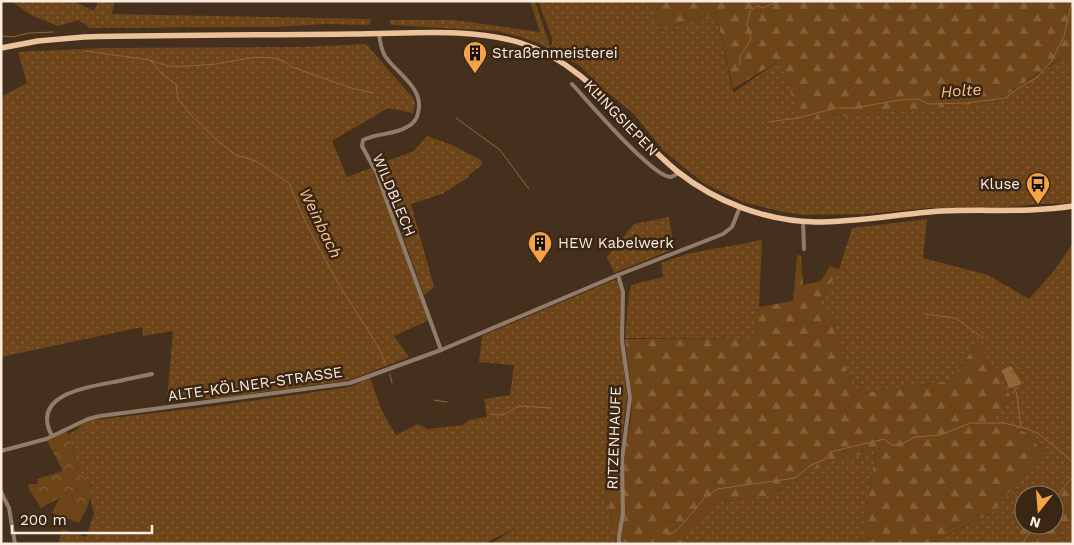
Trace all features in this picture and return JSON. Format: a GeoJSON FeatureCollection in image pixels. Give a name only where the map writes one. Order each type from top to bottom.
{"type":"FeatureCollection","features":[{"type":"Feature","properties":{"kind":"main road"},"geometry":{"type":"LineString","coordinates":[[1,48],[38,41],[84,37],[379,34],[484,36],[519,43],[548,54],[569,66],[596,88],[656,152],[679,172],[704,190],[740,207],[763,214],[803,221],[838,221],[943,211],[1039,211],[1073,206]]}},
{"type":"Feature","properties":{"kind":"street","name":"WILDBLECH"},"geometry":{"type":"LineString","coordinates":[[379,34],[380,44],[386,58],[414,88],[420,101],[419,109],[417,117],[405,128],[370,137],[363,140],[362,146],[377,174],[441,350]]}},
{"type":"Feature","properties":{"kind":"street","name":"KLINGSIEPEN"},"geometry":{"type":"LineString","coordinates":[[572,84],[631,148],[662,175],[667,178],[679,172]]}},
{"type":"Feature","properties":{"kind":"street"},"geometry":{"type":"LineString","coordinates":[[618,274],[730,230],[740,207]]}},
{"type":"Feature","properties":{"kind":"street"},"geometry":{"type":"LineString","coordinates":[[803,221],[804,249]]}},
{"type":"Feature","properties":{"kind":"street","name":"ALTE-KÖLNER-STRASSE"},"geometry":{"type":"LineString","coordinates":[[1,451],[52,436],[88,419],[100,416],[350,383],[441,350],[618,274]]}},
{"type":"Feature","properties":{"kind":"street","name":"RITZENHAUFE"},"geometry":{"type":"LineString","coordinates":[[618,274],[623,292],[622,340],[630,398],[622,458],[623,514],[619,544]]}},
{"type":"Feature","properties":{"kind":"street"},"geometry":{"type":"LineString","coordinates":[[52,436],[49,431],[48,410],[56,400],[76,390],[152,374]]}},
{"type":"Feature","properties":{"kind":"street"},"geometry":{"type":"LineString","coordinates":[[1,492],[9,508],[14,544]]}},
{"type":"Feature","properties":{"kind":"green space"},"geometry":{"type":"Polygon","coordinates":[[[11,1],[73,1],[94,11],[98,1],[114,1],[112,14],[371,19],[369,25],[90,28],[79,20],[58,26],[31,15],[11,1]]]}},
{"type":"Feature","properties":{"kind":"green space"},"geometry":{"type":"Polygon","coordinates":[[[530,1],[535,1],[550,46],[552,45],[552,38],[538,1],[649,1],[661,30],[716,13],[733,93],[780,60],[801,120],[996,102],[1062,58],[1073,77],[1073,203],[998,208],[929,208],[866,214],[804,215],[782,212],[743,202],[705,184],[663,150],[633,113],[603,89],[579,65],[540,44],[498,31],[391,25],[389,20],[454,20],[540,32],[530,1]]]}},
{"type":"Feature","properties":{"kind":"green space"},"geometry":{"type":"Polygon","coordinates":[[[649,1],[1073,1],[1073,77],[1061,58],[995,102],[800,121],[780,60],[733,89],[716,13],[661,30],[649,1]]]}},
{"type":"Feature","properties":{"kind":"green space"},"geometry":{"type":"Polygon","coordinates":[[[366,44],[414,99],[413,113],[388,108],[332,141],[347,177],[371,168],[388,207],[429,320],[394,336],[409,357],[350,380],[220,398],[167,401],[173,331],[143,336],[142,327],[1,357],[1,97],[27,83],[18,52],[103,48],[303,47],[366,44]]]}},
{"type":"Feature","properties":{"kind":"green space"},"geometry":{"type":"Polygon","coordinates":[[[427,136],[452,145],[481,160],[482,165],[469,177],[442,194],[411,204],[434,287],[424,295],[385,186],[374,166],[414,151],[427,136]]]}},
{"type":"Feature","properties":{"kind":"green space"},"geometry":{"type":"Polygon","coordinates":[[[669,217],[674,249],[614,273],[607,257],[634,224],[669,217]]]}},
{"type":"Feature","properties":{"kind":"green space"},"geometry":{"type":"Polygon","coordinates":[[[927,219],[923,258],[988,275],[1029,299],[1054,271],[1073,243],[1073,476],[1061,485],[1015,485],[1043,452],[1025,432],[991,423],[976,344],[950,381],[863,393],[851,385],[832,319],[817,307],[839,269],[852,228],[927,219]]]}},
{"type":"Feature","properties":{"kind":"green space"},"geometry":{"type":"Polygon","coordinates":[[[762,240],[759,307],[755,339],[625,338],[631,285],[663,277],[661,263],[687,254],[762,240]]]}},
{"type":"Feature","properties":{"kind":"green space"},"geometry":{"type":"Polygon","coordinates":[[[797,255],[801,256],[803,285],[821,281],[830,266],[839,269],[817,307],[832,318],[851,385],[863,393],[950,381],[977,343],[1011,397],[992,423],[1025,432],[1043,452],[992,513],[928,544],[857,544],[864,523],[876,451],[828,462],[771,495],[715,503],[681,543],[616,543],[602,474],[624,467],[623,458],[631,418],[632,398],[625,339],[755,339],[759,307],[793,301],[797,255]]]}},
{"type":"Feature","properties":{"kind":"green space"},"geometry":{"type":"Polygon","coordinates":[[[614,280],[618,281],[621,293],[621,340],[627,398],[619,459],[602,474],[616,544],[491,544],[517,527],[484,544],[58,544],[62,529],[86,537],[94,514],[90,497],[91,483],[82,477],[68,434],[86,421],[207,407],[350,387],[370,378],[382,411],[396,435],[418,424],[428,429],[463,425],[469,420],[487,417],[484,399],[510,395],[514,365],[479,362],[482,336],[614,280]]]}},
{"type":"Feature","properties":{"kind":"green space"},"geometry":{"type":"Polygon","coordinates":[[[66,429],[82,476],[91,483],[87,508],[59,498],[41,508],[29,489],[28,484],[38,484],[37,479],[63,471],[46,439],[66,429]]]}},
{"type":"Feature","properties":{"kind":"green space"},"geometry":{"type":"Polygon","coordinates":[[[876,450],[864,523],[857,544],[630,544],[681,543],[715,503],[771,495],[828,462],[876,450]]]}},
{"type":"Feature","properties":{"kind":"green space"},"geometry":{"type":"Polygon","coordinates":[[[1073,476],[1073,517],[1064,530],[1064,485],[1061,485],[1073,476]]]}},
{"type":"Feature","properties":{"kind":"green space"},"geometry":{"type":"Polygon","coordinates":[[[1014,487],[1014,535],[1024,535],[1033,538],[1037,544],[928,544],[992,513],[1014,487]]]}},
{"type":"Feature","properties":{"kind":"green space"},"geometry":{"type":"Polygon","coordinates":[[[59,498],[87,508],[79,523],[52,513],[59,498]]]}},
{"type":"Feature","properties":{"kind":"green space"},"geometry":{"type":"Polygon","coordinates":[[[1073,517],[1073,544],[1050,544],[1059,535],[1064,535],[1064,530],[1073,517]]]}},
{"type":"Feature","properties":{"kind":"green space"},"geometry":{"type":"Polygon","coordinates":[[[1019,535],[1059,535],[1050,544],[1037,544],[1033,538],[1023,542],[1019,535]]]}},
{"type":"Feature","properties":{"kind":"water"},"geometry":{"type":"Polygon","coordinates":[[[1011,366],[1021,382],[1020,385],[1009,388],[1002,370],[1011,366]]]}},
{"type":"Feature","properties":{"kind":"waterway"},"geometry":{"type":"LineString","coordinates":[[740,65],[740,56],[751,39],[747,24],[750,11],[758,6],[763,8],[779,1]]}},
{"type":"Feature","properties":{"kind":"waterway","name":"Holte"},"geometry":{"type":"LineString","coordinates":[[768,122],[798,118],[836,108],[854,108],[899,100],[918,99],[929,104],[967,103],[1005,98],[1036,78],[1051,62],[1064,36],[1072,1]]}},
{"type":"Feature","properties":{"kind":"waterway","name":"Weinbach"},"geometry":{"type":"LineString","coordinates":[[1,38],[29,33],[54,32]]}},
{"type":"Feature","properties":{"kind":"waterway","name":"Weinbach"},"geometry":{"type":"LineString","coordinates":[[85,51],[150,60],[163,75],[176,84],[178,99],[191,115],[220,143],[236,155],[256,161],[289,183],[307,225],[326,261],[379,348],[386,365]]}},
{"type":"Feature","properties":{"kind":"waterway"},"geometry":{"type":"LineString","coordinates":[[150,60],[167,66],[180,66],[216,64],[266,57],[285,62],[292,67],[351,88],[373,93]]}},
{"type":"Feature","properties":{"kind":"waterway"},"geometry":{"type":"LineString","coordinates":[[456,118],[500,150],[529,189]]}},
{"type":"Feature","properties":{"kind":"waterway"},"geometry":{"type":"LineString","coordinates":[[925,314],[955,318],[983,338]]}},
{"type":"Feature","properties":{"kind":"waterway","name":"Weinbach"},"geometry":{"type":"LineString","coordinates":[[390,374],[392,383]]}},
{"type":"Feature","properties":{"kind":"waterway"},"geometry":{"type":"LineString","coordinates":[[1014,387],[1017,395],[1021,427]]}},
{"type":"Feature","properties":{"kind":"waterway","name":"Weinbach"},"geometry":{"type":"LineString","coordinates":[[434,400],[447,402]]}},
{"type":"Feature","properties":{"kind":"waterway","name":"Weinbach"},"geometry":{"type":"LineString","coordinates":[[489,414],[503,415],[519,406],[551,408]]}},
{"type":"Feature","properties":{"kind":"waterway"},"geometry":{"type":"LineString","coordinates":[[667,535],[675,532],[704,498],[717,489],[795,478],[811,465],[824,460],[830,452],[884,439],[892,445],[900,445],[915,437],[940,435],[971,423],[1004,423],[1038,433],[1073,462]]}},
{"type":"Feature","properties":{"kind":"waterway"},"geometry":{"type":"LineString","coordinates":[[1064,487],[1073,476]]}},
{"type":"Feature","properties":{"kind":"waterway"},"geometry":{"type":"LineString","coordinates":[[1022,544],[1028,535]]}},
{"type":"Feature","properties":{"kind":"place","name":"Straßenmeisterei"},"geometry":{"type":"Point","coordinates":[475,74]}},
{"type":"Feature","properties":{"kind":"place","name":"Kluse"},"geometry":{"type":"Point","coordinates":[1038,205]}},
{"type":"Feature","properties":{"kind":"place","name":"HEW Kabelwerk"},"geometry":{"type":"Point","coordinates":[540,264]}}]}
